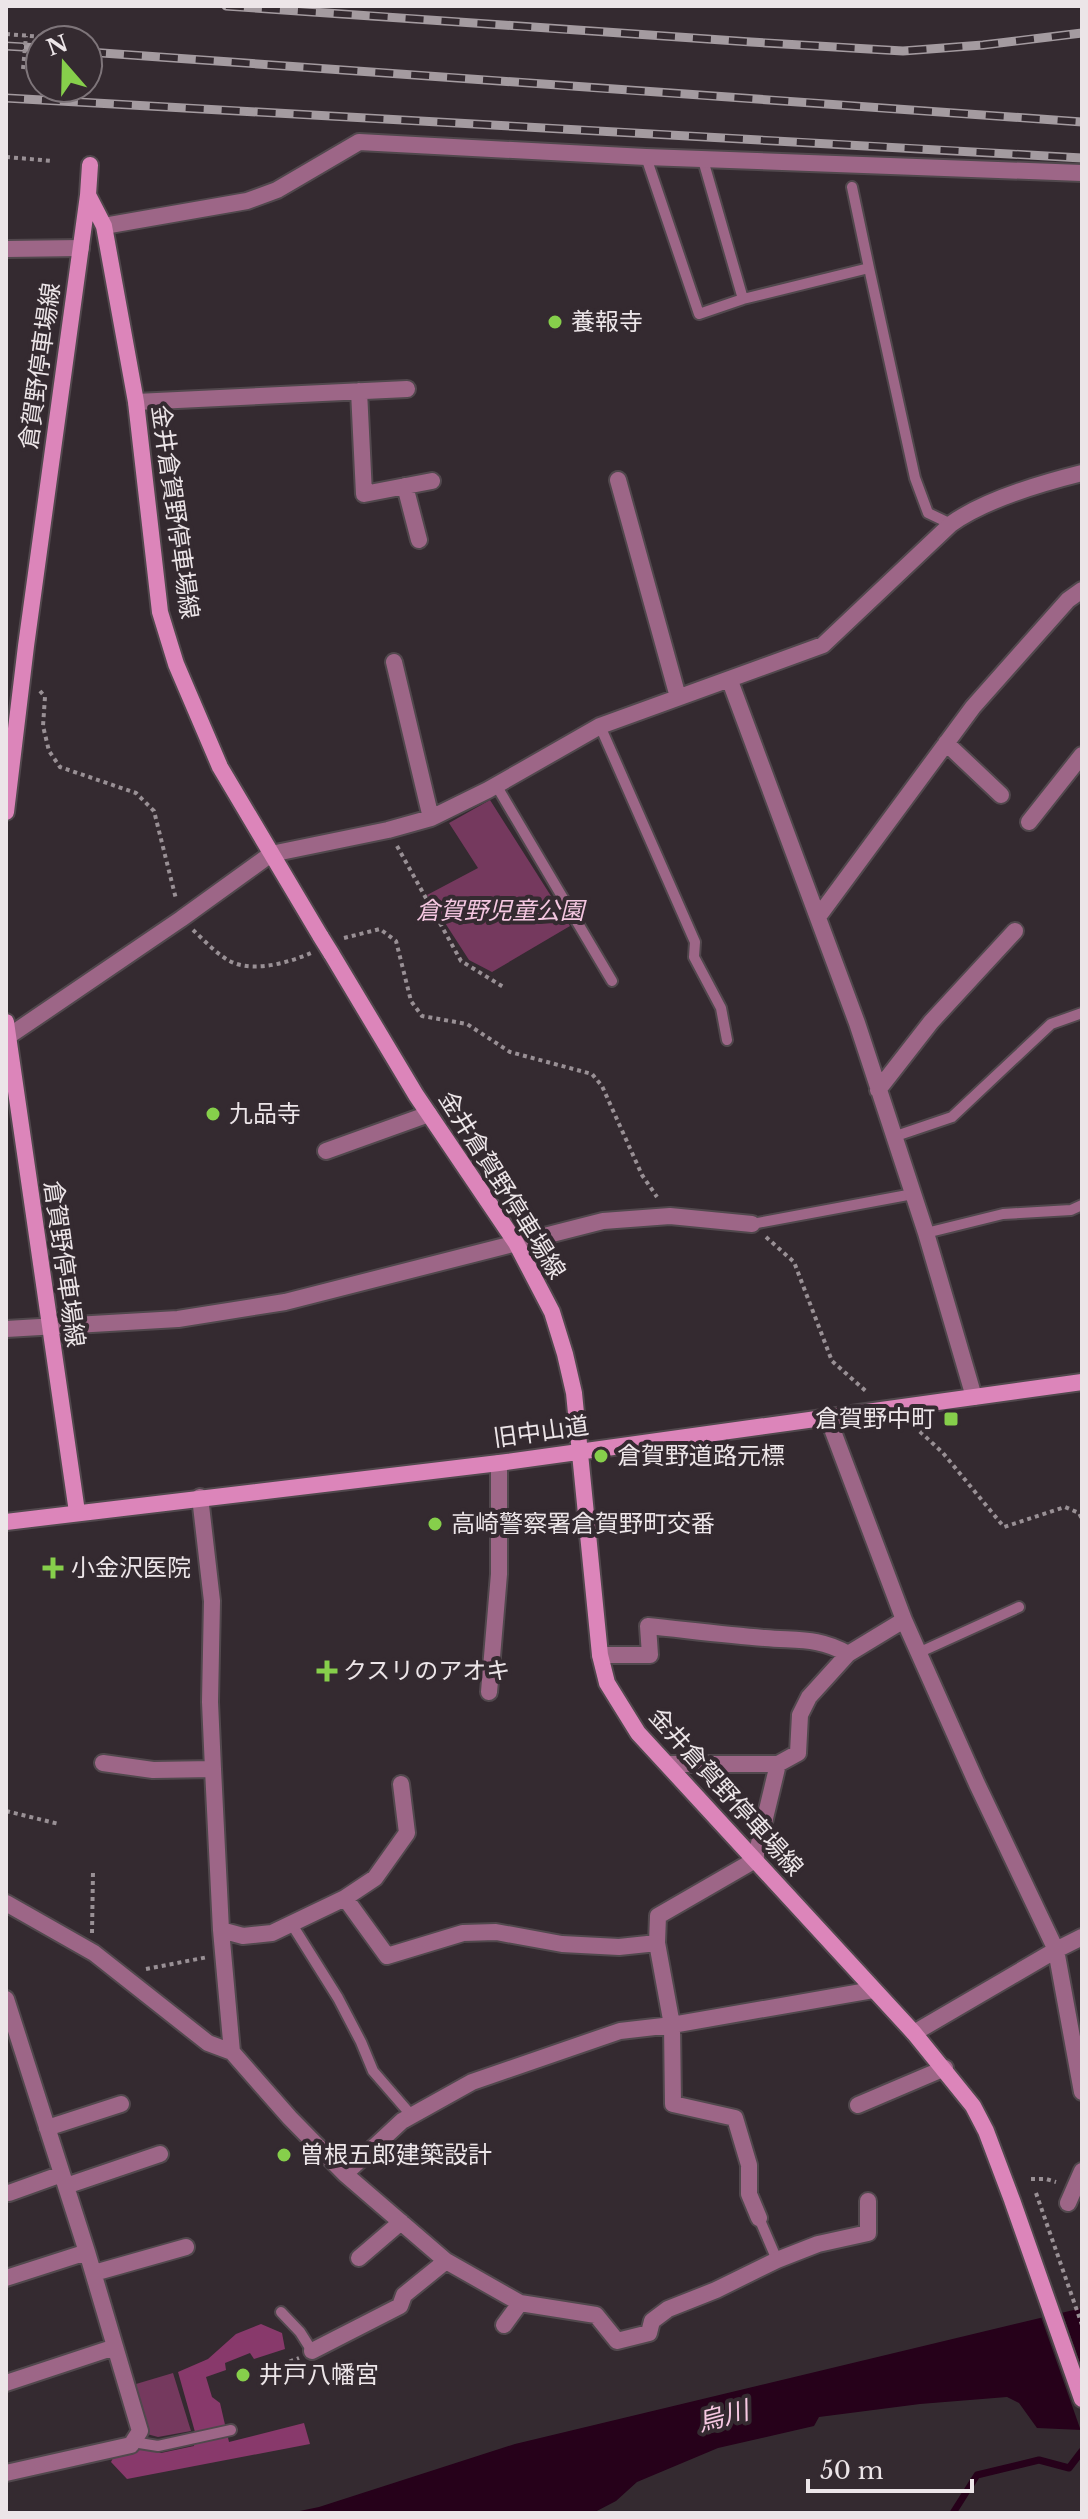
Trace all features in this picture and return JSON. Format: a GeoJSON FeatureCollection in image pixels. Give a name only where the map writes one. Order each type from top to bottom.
{"type":"FeatureCollection","features":[{"type":"Feature","properties":{"kind":"main road","name":"倉賀野停車場線"},"geometry":{"type":"LineString","coordinates":[[6,812],[7,784],[90,165]]}},
{"type":"Feature","properties":{"kind":"main road","name":"金井倉賀野停車場線"},"geometry":{"type":"LineString","coordinates":[[88,195],[104,226],[136,402],[160,612],[176,664],[220,767],[429,1114],[516,1243],[552,1312],[574,1393],[600,1655],[607,1683],[638,1733],[914,2033],[973,2106],[986,2131],[1012,2200],[1082,2399]]}},
{"type":"Feature","properties":{"kind":"main road","name":"倉賀野停車場線"},"geometry":{"type":"LineString","coordinates":[[6,1032],[77,1512]]}},
{"type":"Feature","properties":{"kind":"main road","name":"旧中山道"},"geometry":{"type":"LineString","coordinates":[[6,1522],[499,1463],[1082,1382]]}},
{"type":"Feature","properties":{"kind":"street"},"geometry":{"type":"LineString","coordinates":[[104,226],[247,201],[277,190],[359,142],[703,160],[1082,173]]}},
{"type":"Feature","properties":{"kind":"street"},"geometry":{"type":"LineString","coordinates":[[6,249],[81,248]]}},
{"type":"Feature","properties":{"kind":"street"},"geometry":{"type":"LineString","coordinates":[[136,402],[407,389]]}},
{"type":"Feature","properties":{"kind":"street"},"geometry":{"type":"LineString","coordinates":[[359,391],[364,494],[432,481]]}},
{"type":"Feature","properties":{"kind":"street"},"geometry":{"type":"LineString","coordinates":[[6,1032],[181,919],[271,854],[431,818],[600,726],[823,645],[951,524],[969,511],[1082,473]]}},
{"type":"Feature","properties":{"kind":"street"},"geometry":{"type":"LineString","coordinates":[[618,480],[678,697]]}},
{"type":"Feature","properties":{"kind":"street"},"geometry":{"type":"LineString","coordinates":[[405,486],[419,540]]}},
{"type":"Feature","properties":{"kind":"street"},"geometry":{"type":"LineString","coordinates":[[818,917],[973,707],[1068,600],[1082,590]]}},
{"type":"Feature","properties":{"kind":"street"},"geometry":{"type":"LineString","coordinates":[[394,662],[431,818]]}},
{"type":"Feature","properties":{"kind":"street"},"geometry":{"type":"LineString","coordinates":[[730,681],[857,1023],[926,1233],[974,1397]]}},
{"type":"Feature","properties":{"kind":"street"},"geometry":{"type":"LineString","coordinates":[[946,743],[1001,795]]}},
{"type":"Feature","properties":{"kind":"street"},"geometry":{"type":"LineString","coordinates":[[1029,822],[1082,755]]}},
{"type":"Feature","properties":{"kind":"street"},"geometry":{"type":"LineString","coordinates":[[878,1090],[931,1022],[1015,931]]}},
{"type":"Feature","properties":{"kind":"street"},"geometry":{"type":"LineString","coordinates":[[326,1151],[429,1114]]}},
{"type":"Feature","properties":{"kind":"street"},"geometry":{"type":"LineString","coordinates":[[6,1329],[178,1319],[285,1302],[603,1221],[670,1216],[752,1224]]}},
{"type":"Feature","properties":{"kind":"street"},"geometry":{"type":"LineString","coordinates":[[828,1418],[918,1653],[1056,1950],[1082,2092]]}},
{"type":"Feature","properties":{"kind":"street"},"geometry":{"type":"LineString","coordinates":[[489,1692],[499,1574],[499,1463]]}},
{"type":"Feature","properties":{"kind":"street"},"geometry":{"type":"LineString","coordinates":[[200,1497],[212,1601],[210,1702],[221,1930],[232,2052]]}},
{"type":"Feature","properties":{"kind":"street"},"geometry":{"type":"LineString","coordinates":[[669,1764],[778,1764],[798,1753],[800,1715],[809,1697],[848,1654],[904,1620]]}},
{"type":"Feature","properties":{"kind":"street"},"geometry":{"type":"LineString","coordinates":[[600,1655],[650,1655],[648,1626],[812,1640],[831,1644],[848,1654]]}},
{"type":"Feature","properties":{"kind":"street"},"geometry":{"type":"LineString","coordinates":[[103,1763],[153,1770],[213,1769]]}},
{"type":"Feature","properties":{"kind":"street"},"geometry":{"type":"LineString","coordinates":[[759,2218],[749,2194],[749,2165],[735,2118],[673,2104],[672,2025],[657,1943],[658,1916],[755,1860],[778,1764]]}},
{"type":"Feature","properties":{"kind":"street"},"geometry":{"type":"LineString","coordinates":[[221,1930],[243,1936],[272,1933],[345,1898],[375,1878],[407,1833],[401,1784]]}},
{"type":"Feature","properties":{"kind":"street"},"geometry":{"type":"LineString","coordinates":[[345,1898],[387,1956],[463,1933],[496,1932],[562,1944],[619,1947],[657,1943]]}},
{"type":"Feature","properties":{"kind":"street"},"geometry":{"type":"LineString","coordinates":[[6,1903],[92,1952],[208,2043],[232,2052],[345,2174],[446,2261],[520,2303],[596,2315],[617,2341],[649,2333],[652,2321],[668,2309],[777,2260],[818,2244],[868,2233],[868,2201]]}},
{"type":"Feature","properties":{"kind":"street"},"geometry":{"type":"LineString","coordinates":[[914,2033],[1082,1937]]}},
{"type":"Feature","properties":{"kind":"street"},"geometry":{"type":"LineString","coordinates":[[345,2174],[402,2121],[485,2077],[620,2031],[873,1990]]}},
{"type":"Feature","properties":{"kind":"street"},"geometry":{"type":"LineString","coordinates":[[6,1999],[11,2034],[64,2180],[140,2431],[131,2445],[6,2473]]}},
{"type":"Feature","properties":{"kind":"street"},"geometry":{"type":"LineString","coordinates":[[858,2105],[945,2068]]}},
{"type":"Feature","properties":{"kind":"street"},"geometry":{"type":"LineString","coordinates":[[47,2128],[121,2104]]}},
{"type":"Feature","properties":{"kind":"street"},"geometry":{"type":"LineString","coordinates":[[9,2193],[160,2154]]}},
{"type":"Feature","properties":{"kind":"street"},"geometry":{"type":"LineString","coordinates":[[1071,2195],[1082,2171]]}},
{"type":"Feature","properties":{"kind":"street"},"geometry":{"type":"LineString","coordinates":[[359,2258],[401,2222]]}},
{"type":"Feature","properties":{"kind":"street"},"geometry":{"type":"LineString","coordinates":[[94,2273],[186,2247]]}},
{"type":"Feature","properties":{"kind":"street"},"geometry":{"type":"LineString","coordinates":[[6,2278],[87,2252]]}},
{"type":"Feature","properties":{"kind":"street"},"geometry":{"type":"LineString","coordinates":[[312,2351],[400,2306],[404,2295],[446,2261]]}},
{"type":"Feature","properties":{"kind":"street"},"geometry":{"type":"LineString","coordinates":[[504,2325],[520,2303]]}},
{"type":"Feature","properties":{"kind":"street"},"geometry":{"type":"LineString","coordinates":[[6,2383],[115,2347]]}},
{"type":"Feature","properties":{"kind":"lane"},"geometry":{"type":"LineString","coordinates":[[646,157],[699,314],[743,299],[869,268]]}},
{"type":"Feature","properties":{"kind":"lane"},"geometry":{"type":"LineString","coordinates":[[703,160],[743,299]]}},
{"type":"Feature","properties":{"kind":"lane"},"geometry":{"type":"LineString","coordinates":[[852,187],[915,478],[928,513],[951,524]]}},
{"type":"Feature","properties":{"kind":"lane"},"geometry":{"type":"LineString","coordinates":[[600,726],[695,942],[694,957],[721,1008],[727,1040]]}},
{"type":"Feature","properties":{"kind":"lane"},"geometry":{"type":"LineString","coordinates":[[496,785],[612,981]]}},
{"type":"Feature","properties":{"kind":"lane"},"geometry":{"type":"LineString","coordinates":[[893,1137],[952,1117],[1051,1024],[1082,1013]]}},
{"type":"Feature","properties":{"kind":"lane"},"geometry":{"type":"LineString","coordinates":[[752,1224],[913,1194]]}},
{"type":"Feature","properties":{"kind":"lane"},"geometry":{"type":"LineString","coordinates":[[926,1233],[1003,1214],[1071,1210],[1082,1205]]}},
{"type":"Feature","properties":{"kind":"lane"},"geometry":{"type":"LineString","coordinates":[[918,1653],[1019,1607]]}},
{"type":"Feature","properties":{"kind":"lane"},"geometry":{"type":"LineString","coordinates":[[291,1923],[338,1998],[373,2071],[412,2116]]}},
{"type":"Feature","properties":{"kind":"lane"},"geometry":{"type":"LineString","coordinates":[[759,2218],[777,2260]]}},
{"type":"Feature","properties":{"kind":"lane"},"geometry":{"type":"LineString","coordinates":[[281,2312],[300,2332],[312,2351]]}},
{"type":"Feature","properties":{"kind":"lane"},"geometry":{"type":"LineString","coordinates":[[133,2442],[158,2446],[231,2430]]}},
{"type":"Feature","properties":{"kind":"path"},"geometry":{"type":"LineString","coordinates":[[23,69],[24,58]]}},
{"type":"Feature","properties":{"kind":"path"},"geometry":{"type":"LineString","coordinates":[[6,157],[53,161]]}},
{"type":"Feature","properties":{"kind":"path"},"geometry":{"type":"LineString","coordinates":[[36,688],[45,697],[43,726],[49,751],[60,767],[136,793],[154,811],[181,919],[210,946],[234,963],[255,967],[297,959],[347,937],[380,929],[396,941],[411,1001],[422,1016],[467,1024],[510,1052],[592,1074],[602,1086],[642,1175],[670,1216]]}},
{"type":"Feature","properties":{"kind":"path"},"geometry":{"type":"LineString","coordinates":[[388,830],[461,961],[505,988]]}},
{"type":"Feature","properties":{"kind":"path"},"geometry":{"type":"LineString","coordinates":[[752,1224],[794,1262],[832,1361],[870,1395]]}},
{"type":"Feature","properties":{"kind":"path"},"geometry":{"type":"LineString","coordinates":[[914,1426],[943,1453],[1004,1527],[1065,1507],[1079,1513],[1082,1519]]}},
{"type":"Feature","properties":{"kind":"path"},"geometry":{"type":"LineString","coordinates":[[6,1811],[59,1824]]}},
{"type":"Feature","properties":{"kind":"path"},"geometry":{"type":"LineString","coordinates":[[92,1952],[93,1872]]}},
{"type":"Feature","properties":{"kind":"path"},"geometry":{"type":"LineString","coordinates":[[124,1977],[153,1967],[223,1954]]}},
{"type":"Feature","properties":{"kind":"path"},"geometry":{"type":"LineString","coordinates":[[1031,2179],[1046,2179],[1071,2195]]}},
{"type":"Feature","properties":{"kind":"path"},"geometry":{"type":"LineString","coordinates":[[1036,2193],[1082,2325]]}},
{"type":"Feature","properties":{"kind":"path"},"geometry":{"type":"LineString","coordinates":[[267,2370],[312,2351]]}},
{"type":"Feature","properties":{"kind":"green space","name":"倉賀野児童公園"},"geometry":{"type":"Polygon","coordinates":[[[490,800],[570,926],[492,972],[469,960],[427,895],[478,868],[449,823],[490,800]]]}},
{"type":"Feature","properties":{"kind":"green space"},"geometry":{"type":"Polygon","coordinates":[[[173,2373],[191,2431],[158,2437],[147,2434],[136,2384],[173,2373]]]}},
{"type":"Feature","properties":{"kind":"shaded area"},"geometry":{"type":"Polygon","coordinates":[[[261,2324],[282,2333],[285,2349],[254,2359],[250,2353],[225,2363],[226,2370],[206,2377],[212,2397],[220,2403],[229,2442],[304,2423],[310,2444],[127,2479],[111,2462],[114,2456],[138,2446],[161,2453],[194,2446],[195,2432],[178,2372],[208,2359],[236,2334],[261,2324]]]}},
{"type":"Feature","properties":{"kind":"water","name":"烏川"},"geometry":{"type":"Polygon","coordinates":[[[1082,2308],[1082,2430],[1037,2428],[1019,2403],[1007,2397],[920,2404],[819,2417],[814,2426],[718,2448],[637,2482],[616,2501],[593,2513],[290,2513],[319,2507],[515,2444],[1082,2308]]]}},
{"type":"Feature","properties":{"kind":"pier"},"geometry":{"type":"Polygon","coordinates":[[[1061,2309],[1082,2369],[1082,2434],[1040,2314],[1061,2309]]]}},
{"type":"Feature","properties":{"kind":"waterway"},"geometry":{"type":"LineString","coordinates":[[953,2513],[977,2475],[1039,2460],[1069,2468],[1082,2451]]}},
{"type":"Feature","properties":{"kind":"railway"},"geometry":{"type":"LineString","coordinates":[[226,6],[903,51],[1082,33]]}},
{"type":"Feature","properties":{"kind":"railway"},"geometry":{"type":"LineString","coordinates":[[6,46],[24,47]]}},
{"type":"Feature","properties":{"kind":"railway"},"geometry":{"type":"LineString","coordinates":[[104,53],[1082,122]]}},
{"type":"Feature","properties":{"kind":"railway"},"geometry":{"type":"LineString","coordinates":[[6,98],[1082,158]]}},
{"type":"Feature","properties":{"kind":"place","name":"養報寺"},"geometry":{"type":"Point","coordinates":[555,322]}},
{"type":"Feature","properties":{"kind":"place","name":"九品寺"},"geometry":{"type":"Point","coordinates":[213,1114]}},
{"type":"Feature","properties":{"kind":"place","name":"倉賀野中町"},"geometry":{"type":"Point","coordinates":[951,1419]}},
{"type":"Feature","properties":{"kind":"place","name":"倉賀野道路元標"},"geometry":{"type":"Point","coordinates":[601,1456]}},
{"type":"Feature","properties":{"kind":"place","name":"高崎警察署倉賀野町交番"},"geometry":{"type":"Point","coordinates":[435,1524]}},
{"type":"Feature","properties":{"kind":"place","name":"小金沢医院"},"geometry":{"type":"Point","coordinates":[53,1568]}},
{"type":"Feature","properties":{"kind":"place","name":"クスリのアオキ"},"geometry":{"type":"Point","coordinates":[327,1671]}},
{"type":"Feature","properties":{"kind":"place","name":"曽根五郎建築設計"},"geometry":{"type":"Point","coordinates":[284,2155]}},
{"type":"Feature","properties":{"kind":"place","name":"井戸八幡宮"},"geometry":{"type":"Point","coordinates":[243,2375]}}]}
